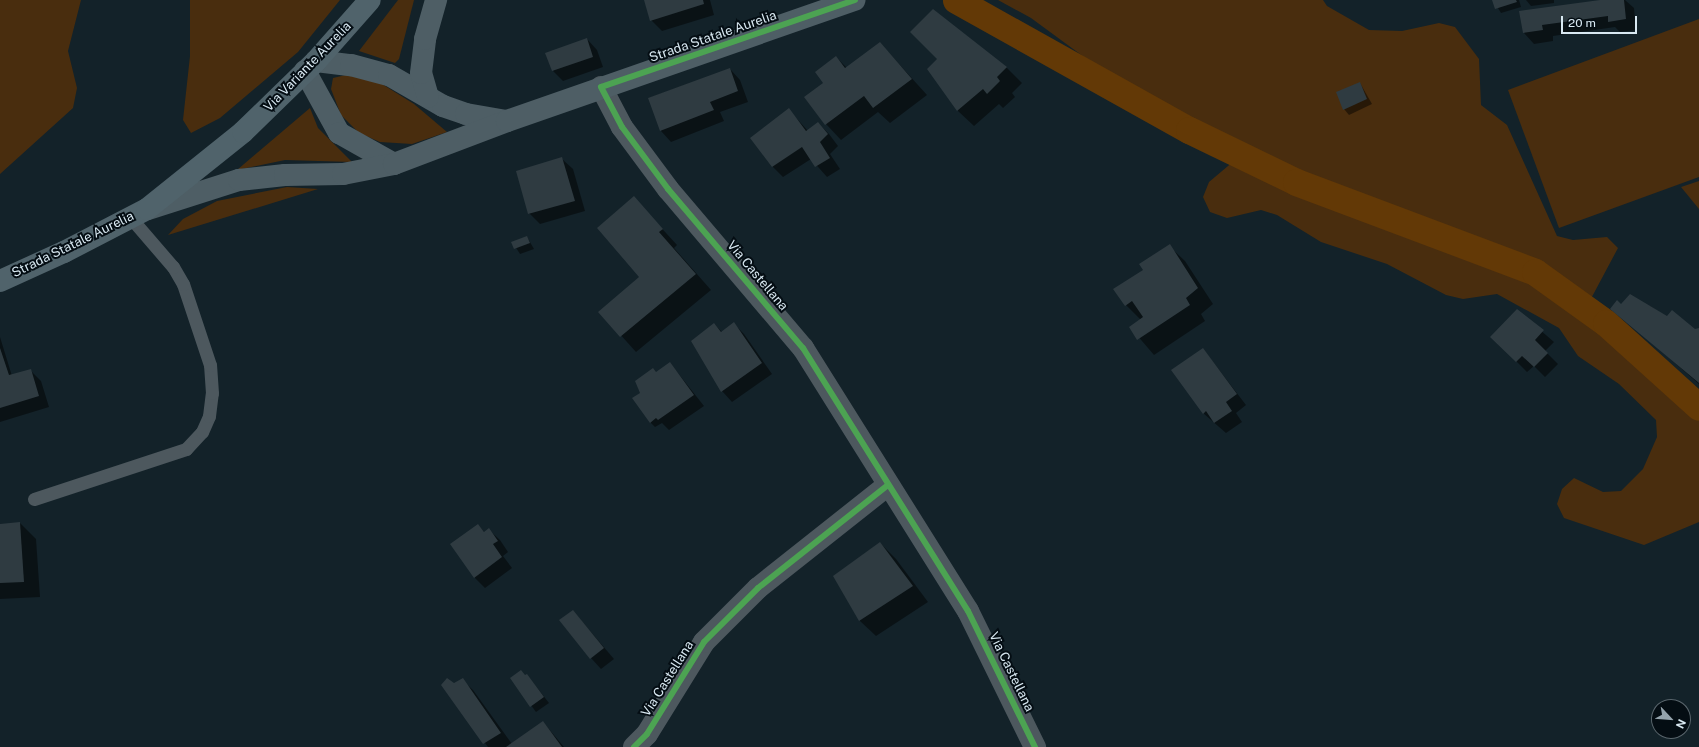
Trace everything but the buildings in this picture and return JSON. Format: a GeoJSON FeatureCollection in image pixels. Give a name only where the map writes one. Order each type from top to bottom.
{"type":"FeatureCollection","features":[{"type":"Feature","properties":{"kind":"main road","name":"Via Variante Aurelia"},"geometry":{"type":"LineString","coordinates":[[243,132],[310,66],[370,0]]}},
{"type":"Feature","properties":{"kind":"main road"},"geometry":{"type":"LineString","coordinates":[[428,97],[421,73],[425,39],[436,0]]}},
{"type":"Feature","properties":{"kind":"main road","name":"Strada Statale Aurelia"},"geometry":{"type":"LineString","coordinates":[[0,281],[64,252],[138,213],[239,180],[285,175],[343,174],[394,164],[601,87],[855,0]]}},
{"type":"Feature","properties":{"kind":"main road","name":"Strada Statale Aurelia"},"geometry":{"type":"LineString","coordinates":[[310,66],[351,65],[389,75],[428,97],[466,114],[507,121]]}},
{"type":"Feature","properties":{"kind":"main road"},"geometry":{"type":"LineString","coordinates":[[310,66],[339,133],[394,164]]}},
{"type":"Feature","properties":{"kind":"main road","name":"Strada Statale Aurelia"},"geometry":{"type":"LineString","coordinates":[[138,213],[243,132]]}},
{"type":"Feature","properties":{"kind":"street","name":"Via Castellana"},"geometry":{"type":"LineString","coordinates":[[601,87],[622,127],[668,189],[803,348],[968,611],[1036,747]]}},
{"type":"Feature","properties":{"kind":"street","name":"Via Castellana"},"geometry":{"type":"LineString","coordinates":[[634,747],[647,734],[704,642],[758,588],[888,485]]}},
{"type":"Feature","properties":{"kind":"lane"},"geometry":{"type":"LineString","coordinates":[[34,499],[186,449],[202,432],[209,416],[212,393],[210,364],[183,284],[138,213]]}},
{"type":"Feature","properties":{"kind":"shaded area"},"geometry":{"type":"Polygon","coordinates":[[[0,0],[81,0],[68,51],[77,88],[73,108],[0,174],[0,0]]]}},
{"type":"Feature","properties":{"kind":"shaded area"},"geometry":{"type":"Polygon","coordinates":[[[190,0],[340,0],[298,52],[220,118],[191,133],[183,120],[190,56],[190,0]]]}},
{"type":"Feature","properties":{"kind":"shaded area"},"geometry":{"type":"Polygon","coordinates":[[[398,0],[414,0],[399,59],[395,63],[359,51],[398,0]]]}},
{"type":"Feature","properties":{"kind":"shaded area"},"geometry":{"type":"Polygon","coordinates":[[[998,0],[1323,0],[1327,6],[1369,30],[1402,31],[1439,23],[1455,27],[1479,59],[1481,105],[1507,125],[1557,236],[1573,240],[1607,237],[1618,248],[1586,308],[1588,316],[1699,416],[1699,522],[1644,545],[1564,518],[1557,504],[1562,489],[1574,478],[1603,492],[1621,491],[1643,469],[1657,437],[1656,420],[1619,384],[1578,356],[1559,328],[1497,294],[1463,299],[1446,295],[1387,264],[1321,242],[1277,215],[1261,210],[1227,218],[1210,212],[1203,197],[1209,182],[1247,150],[1099,68],[1031,18],[998,0]]]}},
{"type":"Feature","properties":{"kind":"shaded area"},"geometry":{"type":"Polygon","coordinates":[[[1699,19],[1699,177],[1559,228],[1508,90],[1699,19]]]}},
{"type":"Feature","properties":{"kind":"shaded area"},"geometry":{"type":"Polygon","coordinates":[[[350,74],[382,84],[414,104],[447,132],[412,144],[380,142],[359,133],[341,115],[331,89],[333,78],[350,74]]]}},
{"type":"Feature","properties":{"kind":"shaded area"},"geometry":{"type":"Polygon","coordinates":[[[310,108],[318,128],[352,162],[285,160],[237,170],[310,108]]]}},
{"type":"Feature","properties":{"kind":"shaded area"},"geometry":{"type":"Polygon","coordinates":[[[1699,181],[1699,209],[1681,187],[1699,181]]]}},
{"type":"Feature","properties":{"kind":"shaded area"},"geometry":{"type":"Polygon","coordinates":[[[287,187],[318,189],[168,235],[183,219],[217,201],[287,187]]]}},
{"type":"Feature","properties":{"kind":"waterway"},"geometry":{"type":"LineString","coordinates":[[956,0],[1189,130],[1296,182],[1535,272],[1606,323],[1699,407]]}},
{"type":"Feature","properties":{"kind":"cycle path"},"geometry":{"type":"LineString","coordinates":[[855,0],[601,87],[622,127],[668,189],[803,348],[968,611],[1035,747]]}},
{"type":"Feature","properties":{"kind":"cycle path"},"geometry":{"type":"LineString","coordinates":[[634,747],[647,734],[704,642],[758,588],[888,485]]}}]}
